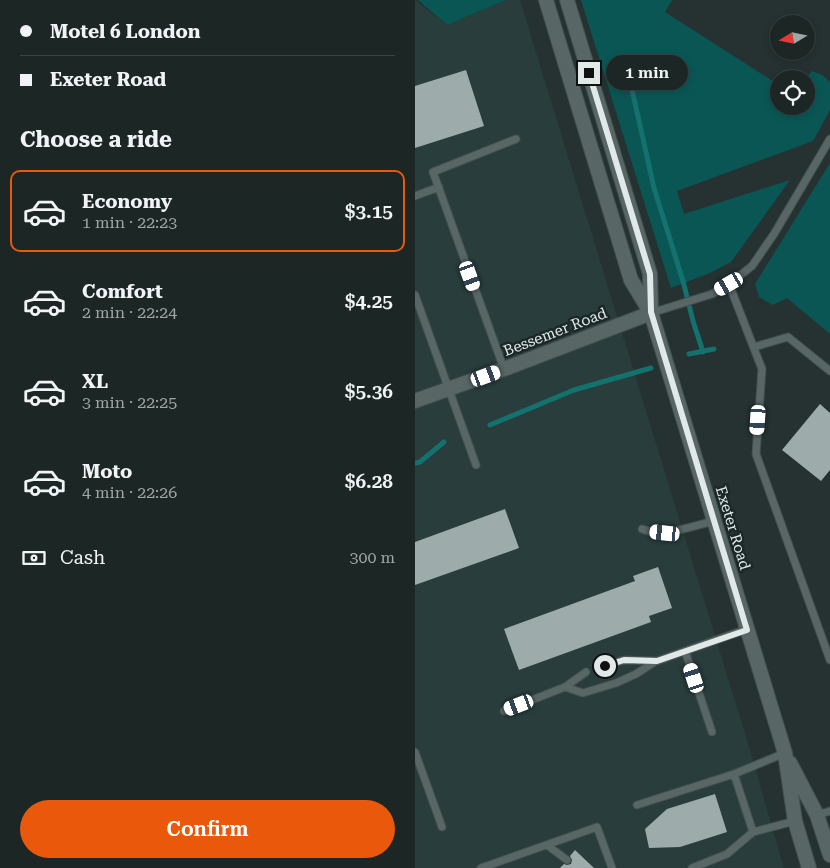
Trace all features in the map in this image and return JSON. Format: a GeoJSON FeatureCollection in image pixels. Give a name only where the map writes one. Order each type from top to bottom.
{"type":"FeatureCollection","features":[{"type":"Feature","properties":{"kind":"street","name":"Exeter Road"},"geometry":{"type":"LineString","coordinates":[[546,0],[631,280],[651,312],[785,753],[795,821],[809,868]]}},
{"type":"Feature","properties":{"kind":"street","name":"Exeter Road"},"geometry":{"type":"LineString","coordinates":[[567,0],[650,274],[651,312]]}},
{"type":"Feature","properties":{"kind":"street","name":"Bessemer Road"},"geometry":{"type":"LineString","coordinates":[[415,401],[651,312]]}},
{"type":"Feature","properties":{"kind":"street","name":"Exeter Road"},"geometry":{"type":"LineString","coordinates":[[785,753],[824,813],[830,855]]}},
{"type":"Feature","properties":{"kind":"lane"},"geometry":{"type":"LineString","coordinates":[[504,369],[433,172],[515,139]]}},
{"type":"Feature","properties":{"kind":"lane"},"geometry":{"type":"LineString","coordinates":[[651,312],[712,294],[729,284],[752,266],[774,234],[830,139]]}},
{"type":"Feature","properties":{"kind":"lane"},"geometry":{"type":"LineString","coordinates":[[415,196],[439,187]]}},
{"type":"Feature","properties":{"kind":"lane"},"geometry":{"type":"LineString","coordinates":[[729,284],[762,369],[756,454],[830,660]]}},
{"type":"Feature","properties":{"kind":"lane"},"geometry":{"type":"LineString","coordinates":[[415,296],[476,465]]}},
{"type":"Feature","properties":{"kind":"lane"},"geometry":{"type":"LineString","coordinates":[[754,347],[787,337],[830,371]]}},
{"type":"Feature","properties":{"kind":"lane"},"geometry":{"type":"LineString","coordinates":[[642,530],[665,533],[714,521]]}},
{"type":"Feature","properties":{"kind":"lane"},"geometry":{"type":"LineString","coordinates":[[565,687],[583,693],[616,683],[636,674],[657,661],[747,630]]}},
{"type":"Feature","properties":{"kind":"lane"},"geometry":{"type":"LineString","coordinates":[[685,651],[712,732]]}},
{"type":"Feature","properties":{"kind":"lane"},"geometry":{"type":"LineString","coordinates":[[605,666],[624,660],[657,661]]}},
{"type":"Feature","properties":{"kind":"lane"},"geometry":{"type":"LineString","coordinates":[[504,711],[565,687],[586,672]]}},
{"type":"Feature","properties":{"kind":"lane"},"geometry":{"type":"LineString","coordinates":[[415,752],[442,827]]}},
{"type":"Feature","properties":{"kind":"lane"},"geometry":{"type":"LineString","coordinates":[[637,805],[734,774],[785,753]]}},
{"type":"Feature","properties":{"kind":"lane"},"geometry":{"type":"LineString","coordinates":[[734,774],[753,832]]}},
{"type":"Feature","properties":{"kind":"lane"},"geometry":{"type":"LineString","coordinates":[[692,868],[727,854],[753,832],[795,821]]}},
{"type":"Feature","properties":{"kind":"lane"},"geometry":{"type":"LineString","coordinates":[[481,868],[597,826],[612,868]]}},
{"type":"Feature","properties":{"kind":"lane"},"geometry":{"type":"LineString","coordinates":[[547,844],[567,860]]}},
{"type":"Feature","properties":{"kind":"shaded area"},"geometry":{"type":"Polygon","coordinates":[[[415,0],[447,25],[506,0],[520,0],[750,750],[784,868],[415,868],[415,0]]]}},
{"type":"Feature","properties":{"kind":"shaded area"},"geometry":{"type":"Polygon","coordinates":[[[418,0],[506,0],[447,25],[418,0]]]}},
{"type":"Feature","properties":{"kind":"shaded area"},"geometry":{"type":"Polygon","coordinates":[[[581,0],[672,0],[665,12],[770,79],[770,115],[815,115],[815,72],[830,82],[830,110],[813,141],[677,191],[684,214],[790,180],[731,262],[710,273],[671,288],[581,0]]]}},
{"type":"Feature","properties":{"kind":"shaded area"},"geometry":{"type":"Polygon","coordinates":[[[830,163],[830,334],[787,298],[773,305],[759,297],[755,284],[830,163]]]}},
{"type":"Feature","properties":{"kind":"building"},"geometry":{"type":"Polygon","coordinates":[[[466,70],[484,126],[415,148],[415,86],[466,70]]]}},
{"type":"Feature","properties":{"kind":"building"},"geometry":{"type":"Polygon","coordinates":[[[820,404],[830,413],[830,470],[821,481],[782,450],[820,404]]]}},
{"type":"Feature","properties":{"kind":"building"},"geometry":{"type":"Polygon","coordinates":[[[505,509],[519,548],[415,585],[415,542],[505,509]]]}},
{"type":"Feature","properties":{"kind":"building"},"geometry":{"type":"Polygon","coordinates":[[[658,567],[672,608],[649,616],[651,622],[519,670],[504,629],[635,581],[633,576],[658,567]]]}},
{"type":"Feature","properties":{"kind":"building"},"geometry":{"type":"Polygon","coordinates":[[[715,794],[727,832],[680,847],[649,848],[645,829],[667,809],[715,794]]]}},
{"type":"Feature","properties":{"kind":"building"},"geometry":{"type":"Polygon","coordinates":[[[575,850],[594,868],[560,868],[564,864],[571,864],[570,856],[575,850]]]}},
{"type":"Feature","properties":{"kind":"waterway"},"geometry":{"type":"LineString","coordinates":[[631,85],[654,188],[703,352]]}},
{"type":"Feature","properties":{"kind":"waterway"},"geometry":{"type":"LineString","coordinates":[[689,354],[714,349]]}},
{"type":"Feature","properties":{"kind":"waterway"},"geometry":{"type":"LineString","coordinates":[[490,425],[574,390],[651,368]]}},
{"type":"Feature","properties":{"kind":"waterway"},"geometry":{"type":"LineString","coordinates":[[415,463],[420,462],[444,442]]}},
{"type":"Feature","properties":{"kind":"route"},"geometry":{"type":"LineString","coordinates":[[589,73],[650,274],[651,312],[747,630],[657,661],[624,660],[605,666]]}}]}
